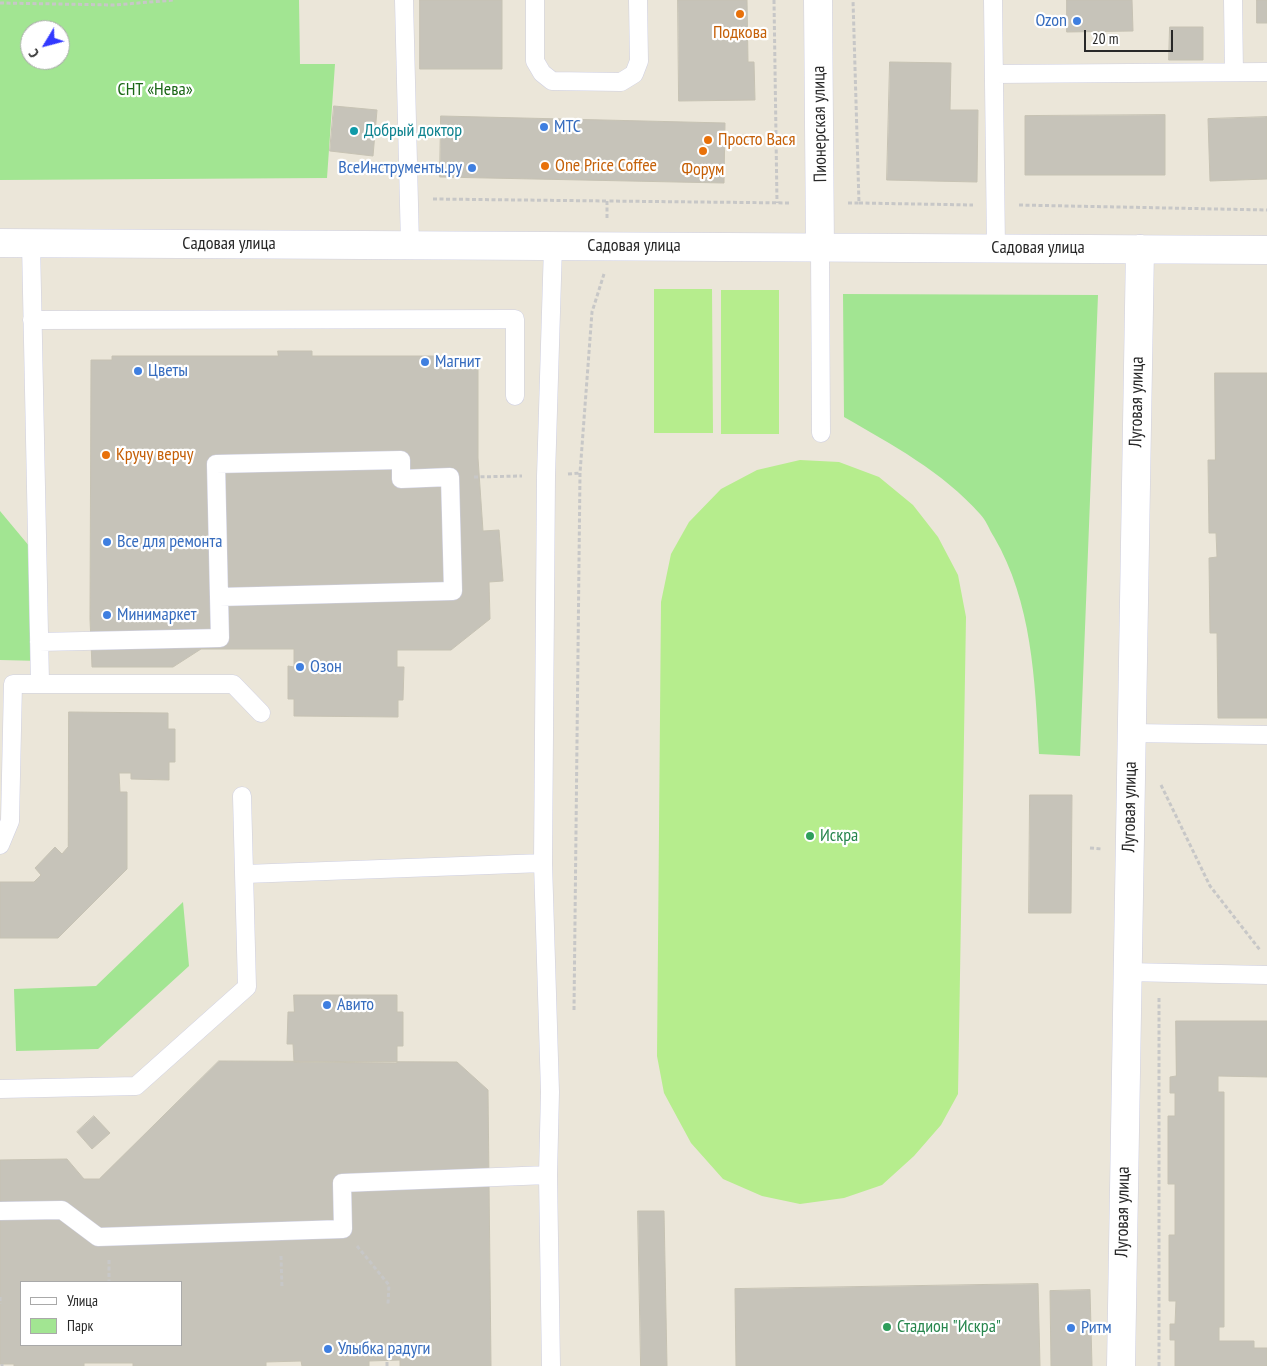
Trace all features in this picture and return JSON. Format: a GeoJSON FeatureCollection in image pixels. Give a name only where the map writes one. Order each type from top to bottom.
{"type":"FeatureCollection","features":[{"type":"Feature","properties":{"kind":"street","name":"Пионерская улица"},"geometry":{"type":"LineString","coordinates":[[818,0],[820,248]]}},
{"type":"Feature","properties":{"kind":"street","name":"Садовая улица"},"geometry":{"type":"LineString","coordinates":[[0,243],[1267,250]]}},
{"type":"Feature","properties":{"kind":"street","name":"Луговая улица"},"geometry":{"type":"LineString","coordinates":[[1121,1366],[1126,972],[1140,249]]}},
{"type":"Feature","properties":{"kind":"lane"},"geometry":{"type":"LineString","coordinates":[[404,0],[410,245]]}},
{"type":"Feature","properties":{"kind":"lane"},"geometry":{"type":"LineString","coordinates":[[535,0],[535,61],[542,73],[552,81],[621,82],[634,74],[639,61],[638,0]]}},
{"type":"Feature","properties":{"kind":"lane"},"geometry":{"type":"LineString","coordinates":[[993,0],[996,248]]}},
{"type":"Feature","properties":{"kind":"lane"},"geometry":{"type":"LineString","coordinates":[[1233,0],[1234,72]]}},
{"type":"Feature","properties":{"kind":"lane"},"geometry":{"type":"LineString","coordinates":[[994,74],[1267,72]]}},
{"type":"Feature","properties":{"kind":"lane"},"geometry":{"type":"LineString","coordinates":[[31,243],[40,683]]}},
{"type":"Feature","properties":{"kind":"lane"},"geometry":{"type":"LineString","coordinates":[[551,1366],[548,1175],[550,1092],[543,864],[546,476],[553,246]]}},
{"type":"Feature","properties":{"kind":"lane"},"geometry":{"type":"LineString","coordinates":[[820,248],[821,433]]}},
{"type":"Feature","properties":{"kind":"lane"},"geometry":{"type":"LineString","coordinates":[[32,320],[515,319],[514,396]]}},
{"type":"Feature","properties":{"kind":"lane"},"geometry":{"type":"LineString","coordinates":[[39,642],[220,638],[219,597],[216,464],[401,460],[402,479],[450,477],[453,591],[219,597]]}},
{"type":"Feature","properties":{"kind":"lane"},"geometry":{"type":"LineString","coordinates":[[0,845],[10,821],[13,684],[233,684],[261,713]]}},
{"type":"Feature","properties":{"kind":"lane"},"geometry":{"type":"LineString","coordinates":[[1131,733],[1267,734]]}},
{"type":"Feature","properties":{"kind":"lane"},"geometry":{"type":"LineString","coordinates":[[0,1089],[136,1086],[248,987],[242,796]]}},
{"type":"Feature","properties":{"kind":"lane"},"geometry":{"type":"LineString","coordinates":[[245,874],[543,864]]}},
{"type":"Feature","properties":{"kind":"lane"},"geometry":{"type":"LineString","coordinates":[[1126,972],[1267,974]]}},
{"type":"Feature","properties":{"kind":"lane"},"geometry":{"type":"LineString","coordinates":[[0,1210],[62,1210],[98,1237],[343,1229],[342,1183],[548,1175]]}},
{"type":"Feature","properties":{"kind":"path"},"geometry":{"type":"LineString","coordinates":[[114,0],[114,5]]}},
{"type":"Feature","properties":{"kind":"path"},"geometry":{"type":"LineString","coordinates":[[0,3],[114,5],[174,0]]}},
{"type":"Feature","properties":{"kind":"path"},"geometry":{"type":"LineString","coordinates":[[774,0],[777,203]]}},
{"type":"Feature","properties":{"kind":"path"},"geometry":{"type":"LineString","coordinates":[[853,0],[859,202]]}},
{"type":"Feature","properties":{"kind":"path"},"geometry":{"type":"LineString","coordinates":[[410,198],[777,203],[859,202],[1267,210]]}},
{"type":"Feature","properties":{"kind":"path"},"geometry":{"type":"LineString","coordinates":[[574,1013],[580,473],[592,312],[608,263],[608,201]]}},
{"type":"Feature","properties":{"kind":"path"},"geometry":{"type":"LineString","coordinates":[[1158,779],[1210,886],[1261,951]]}},
{"type":"Feature","properties":{"kind":"path"},"geometry":{"type":"LineString","coordinates":[[1090,848],[1103,848]]}},
{"type":"Feature","properties":{"kind":"path"},"geometry":{"type":"LineString","coordinates":[[343,1229],[389,1285],[388,1304]]}},
{"type":"Feature","properties":{"kind":"path"},"geometry":{"type":"LineString","coordinates":[[281,1256],[282,1288]]}},
{"type":"Feature","properties":{"kind":"path"},"geometry":{"type":"LineString","coordinates":[[109,1259],[109,1281]]}},
{"type":"Feature","properties":{"kind":"path"},"geometry":{"type":"LineString","coordinates":[[0,1297],[0,1304]]}},
{"type":"Feature","properties":{"kind":"path"},"geometry":{"type":"LineString","coordinates":[[387,1360],[387,1366]]}},
{"type":"Feature","properties":{"kind":"green space","name":"СНТ «Нева»"},"geometry":{"type":"Polygon","coordinates":[[[0,0],[299,0],[300,64],[335,64],[327,178],[0,180],[0,0]]]}},
{"type":"Feature","properties":{"kind":"green space"},"geometry":{"type":"Polygon","coordinates":[[[654,289],[712,289],[713,433],[654,433],[654,289]]]}},
{"type":"Feature","properties":{"kind":"green space"},"geometry":{"type":"Polygon","coordinates":[[[721,290],[779,290],[779,434],[721,434],[721,290]]]}},
{"type":"Feature","properties":{"kind":"green space"},"geometry":{"type":"Polygon","coordinates":[[[843,294],[1098,295],[1080,756],[1039,754],[1033,670],[1024,615],[1007,562],[984,519],[950,485],[933,472],[898,448],[844,417],[843,294]]]}},
{"type":"Feature","properties":{"kind":"green space","name":"Искра"},"geometry":{"type":"Polygon","coordinates":[[[800,460],[839,462],[879,477],[913,505],[938,537],[958,575],[966,617],[958,1094],[941,1125],[914,1156],[882,1185],[844,1198],[800,1204],[762,1196],[723,1179],[691,1143],[664,1093],[657,1056],[661,602],[671,554],[689,522],[721,489],[757,470],[800,460]]]}},
{"type":"Feature","properties":{"kind":"green space"},"geometry":{"type":"Polygon","coordinates":[[[0,511],[35,553],[42,661],[0,660],[0,511]]]}},
{"type":"Feature","properties":{"kind":"green space"},"geometry":{"type":"Polygon","coordinates":[[[183,902],[189,966],[98,1049],[16,1051],[14,989],[96,986],[183,902]]]}},
{"type":"Feature","properties":{"kind":"building"},"geometry":{"type":"Polygon","coordinates":[[[420,0],[502,0],[502,69],[420,69],[420,0]]]}},
{"type":"Feature","properties":{"kind":"building"},"geometry":{"type":"Polygon","coordinates":[[[678,0],[747,0],[748,62],[754,62],[755,100],[679,101],[678,0]]]}},
{"type":"Feature","properties":{"kind":"building"},"geometry":{"type":"Polygon","coordinates":[[[1067,0],[1132,0],[1133,31],[1067,32],[1067,0]]]}},
{"type":"Feature","properties":{"kind":"building"},"geometry":{"type":"Polygon","coordinates":[[[1257,0],[1267,0],[1267,23],[1257,23],[1257,0]]]}},
{"type":"Feature","properties":{"kind":"building"},"geometry":{"type":"Polygon","coordinates":[[[1170,27],[1203,27],[1203,60],[1169,60],[1170,27]]]}},
{"type":"Feature","properties":{"kind":"building"},"geometry":{"type":"Polygon","coordinates":[[[890,62],[951,63],[950,110],[978,110],[977,182],[887,180],[890,62]]]}},
{"type":"Feature","properties":{"kind":"building","name":"Добрый доктор"},"geometry":{"type":"Polygon","coordinates":[[[334,106],[377,110],[373,156],[330,151],[334,106]]]}},
{"type":"Feature","properties":{"kind":"building"},"geometry":{"type":"Polygon","coordinates":[[[1165,115],[1165,175],[1025,175],[1025,116],[1165,115]]]}},
{"type":"Feature","properties":{"kind":"building"},"geometry":{"type":"Polygon","coordinates":[[[441,116],[725,123],[724,183],[440,177],[441,116]]]}},
{"type":"Feature","properties":{"kind":"building"},"geometry":{"type":"Polygon","coordinates":[[[1267,117],[1267,179],[1210,181],[1208,119],[1267,117]]]}},
{"type":"Feature","properties":{"kind":"building"},"geometry":{"type":"Polygon","coordinates":[[[278,351],[312,351],[312,356],[448,356],[448,366],[478,366],[478,458],[483,531],[499,530],[503,581],[489,582],[490,619],[451,650],[397,650],[397,667],[404,667],[403,700],[398,700],[398,717],[294,716],[294,699],[288,699],[288,666],[294,667],[294,649],[201,649],[173,667],[92,667],[90,619],[91,360],[112,360],[112,356],[278,356],[278,351]]]}},
{"type":"Feature","properties":{"kind":"building"},"geometry":{"type":"Polygon","coordinates":[[[1215,373],[1267,373],[1267,718],[1218,718],[1217,633],[1210,633],[1209,558],[1217,557],[1216,533],[1209,533],[1208,460],[1215,460],[1215,373]]]}},
{"type":"Feature","properties":{"kind":"building"},"geometry":{"type":"Polygon","coordinates":[[[69,712],[168,713],[168,729],[175,729],[175,762],[169,762],[169,780],[131,779],[131,773],[119,773],[120,792],[127,792],[127,869],[58,938],[0,938],[0,882],[34,882],[41,875],[35,868],[55,847],[62,854],[68,847],[69,712]]]}},
{"type":"Feature","properties":{"kind":"building"},"geometry":{"type":"Polygon","coordinates":[[[1030,795],[1072,795],[1071,913],[1029,913],[1030,795]]]}},
{"type":"Feature","properties":{"kind":"building"},"geometry":{"type":"Polygon","coordinates":[[[294,995],[397,995],[397,1012],[403,1012],[403,1046],[397,1046],[397,1063],[294,1062],[293,1044],[287,1044],[288,1012],[294,1012],[294,995]]]}},
{"type":"Feature","properties":{"kind":"building"},"geometry":{"type":"Polygon","coordinates":[[[1176,1021],[1267,1021],[1267,1077],[1218,1076],[1218,1092],[1224,1092],[1224,1327],[1219,1327],[1219,1341],[1254,1341],[1254,1348],[1267,1348],[1267,1366],[1175,1366],[1175,1340],[1170,1340],[1170,1324],[1175,1324],[1176,1301],[1169,1301],[1169,1235],[1175,1235],[1175,1184],[1168,1184],[1168,1116],[1175,1116],[1175,1093],[1170,1093],[1170,1077],[1176,1076],[1176,1021]]]}},
{"type":"Feature","properties":{"kind":"building"},"geometry":{"type":"Polygon","coordinates":[[[219,1061],[457,1062],[488,1090],[491,1366],[400,1366],[400,1360],[369,1361],[369,1366],[302,1366],[301,1361],[266,1362],[266,1366],[133,1366],[133,1363],[84,1363],[84,1366],[14,1366],[14,1364],[0,1364],[0,1160],[67,1159],[84,1179],[99,1179],[219,1061]]]}},
{"type":"Feature","properties":{"kind":"building"},"geometry":{"type":"Polygon","coordinates":[[[94,1116],[110,1133],[92,1149],[77,1132],[94,1116]]]}},
{"type":"Feature","properties":{"kind":"building"},"geometry":{"type":"Polygon","coordinates":[[[638,1211],[664,1211],[667,1366],[641,1366],[638,1211]]]}},
{"type":"Feature","properties":{"kind":"building","name":"Стадион \"Искра\""},"geometry":{"type":"Polygon","coordinates":[[[1038,1284],[1040,1366],[736,1366],[735,1289],[1038,1284]]]}},
{"type":"Feature","properties":{"kind":"building","name":"Ритм"},"geometry":{"type":"Polygon","coordinates":[[[1090,1290],[1092,1366],[1051,1366],[1050,1291],[1090,1290]]]}},
{"type":"Feature","properties":{"kind":"place","name":"Подкова"},"geometry":{"type":"Point","coordinates":[740,14]}},
{"type":"Feature","properties":{"kind":"place","name":"Ozon"},"geometry":{"type":"Point","coordinates":[1077,21]}},
{"type":"Feature","properties":{"kind":"place","name":"МТС"},"geometry":{"type":"Point","coordinates":[544,127]}},
{"type":"Feature","properties":{"kind":"place","name":"Добрый доктор"},"geometry":{"type":"Point","coordinates":[354,131]}},
{"type":"Feature","properties":{"kind":"place","name":"Просто Вася"},"geometry":{"type":"Point","coordinates":[708,140]}},
{"type":"Feature","properties":{"kind":"place","name":"Форум"},"geometry":{"type":"Point","coordinates":[703,151]}},
{"type":"Feature","properties":{"kind":"place","name":"One Price Coffee"},"geometry":{"type":"Point","coordinates":[545,166]}},
{"type":"Feature","properties":{"kind":"place","name":"ВсеИнструменты.ру"},"geometry":{"type":"Point","coordinates":[472,168]}},
{"type":"Feature","properties":{"kind":"place","name":"Магнит"},"geometry":{"type":"Point","coordinates":[425,362]}},
{"type":"Feature","properties":{"kind":"place","name":"Цветы"},"geometry":{"type":"Point","coordinates":[138,371]}},
{"type":"Feature","properties":{"kind":"place","name":"Кручу верчу"},"geometry":{"type":"Point","coordinates":[106,455]}},
{"type":"Feature","properties":{"kind":"place","name":"Все для ремонта"},"geometry":{"type":"Point","coordinates":[107,542]}},
{"type":"Feature","properties":{"kind":"place","name":"Минимаркет"},"geometry":{"type":"Point","coordinates":[107,615]}},
{"type":"Feature","properties":{"kind":"place","name":"Озон"},"geometry":{"type":"Point","coordinates":[300,667]}},
{"type":"Feature","properties":{"kind":"place","name":"Искра"},"geometry":{"type":"Point","coordinates":[810,836]}},
{"type":"Feature","properties":{"kind":"place","name":"Авито"},"geometry":{"type":"Point","coordinates":[327,1005]}},
{"type":"Feature","properties":{"kind":"place","name":"Стадион \"Искра\""},"geometry":{"type":"Point","coordinates":[887,1327]}},
{"type":"Feature","properties":{"kind":"place","name":"Ритм"},"geometry":{"type":"Point","coordinates":[1071,1328]}},
{"type":"Feature","properties":{"kind":"place","name":"Улыбка радуги"},"geometry":{"type":"Point","coordinates":[328,1349]}}]}
